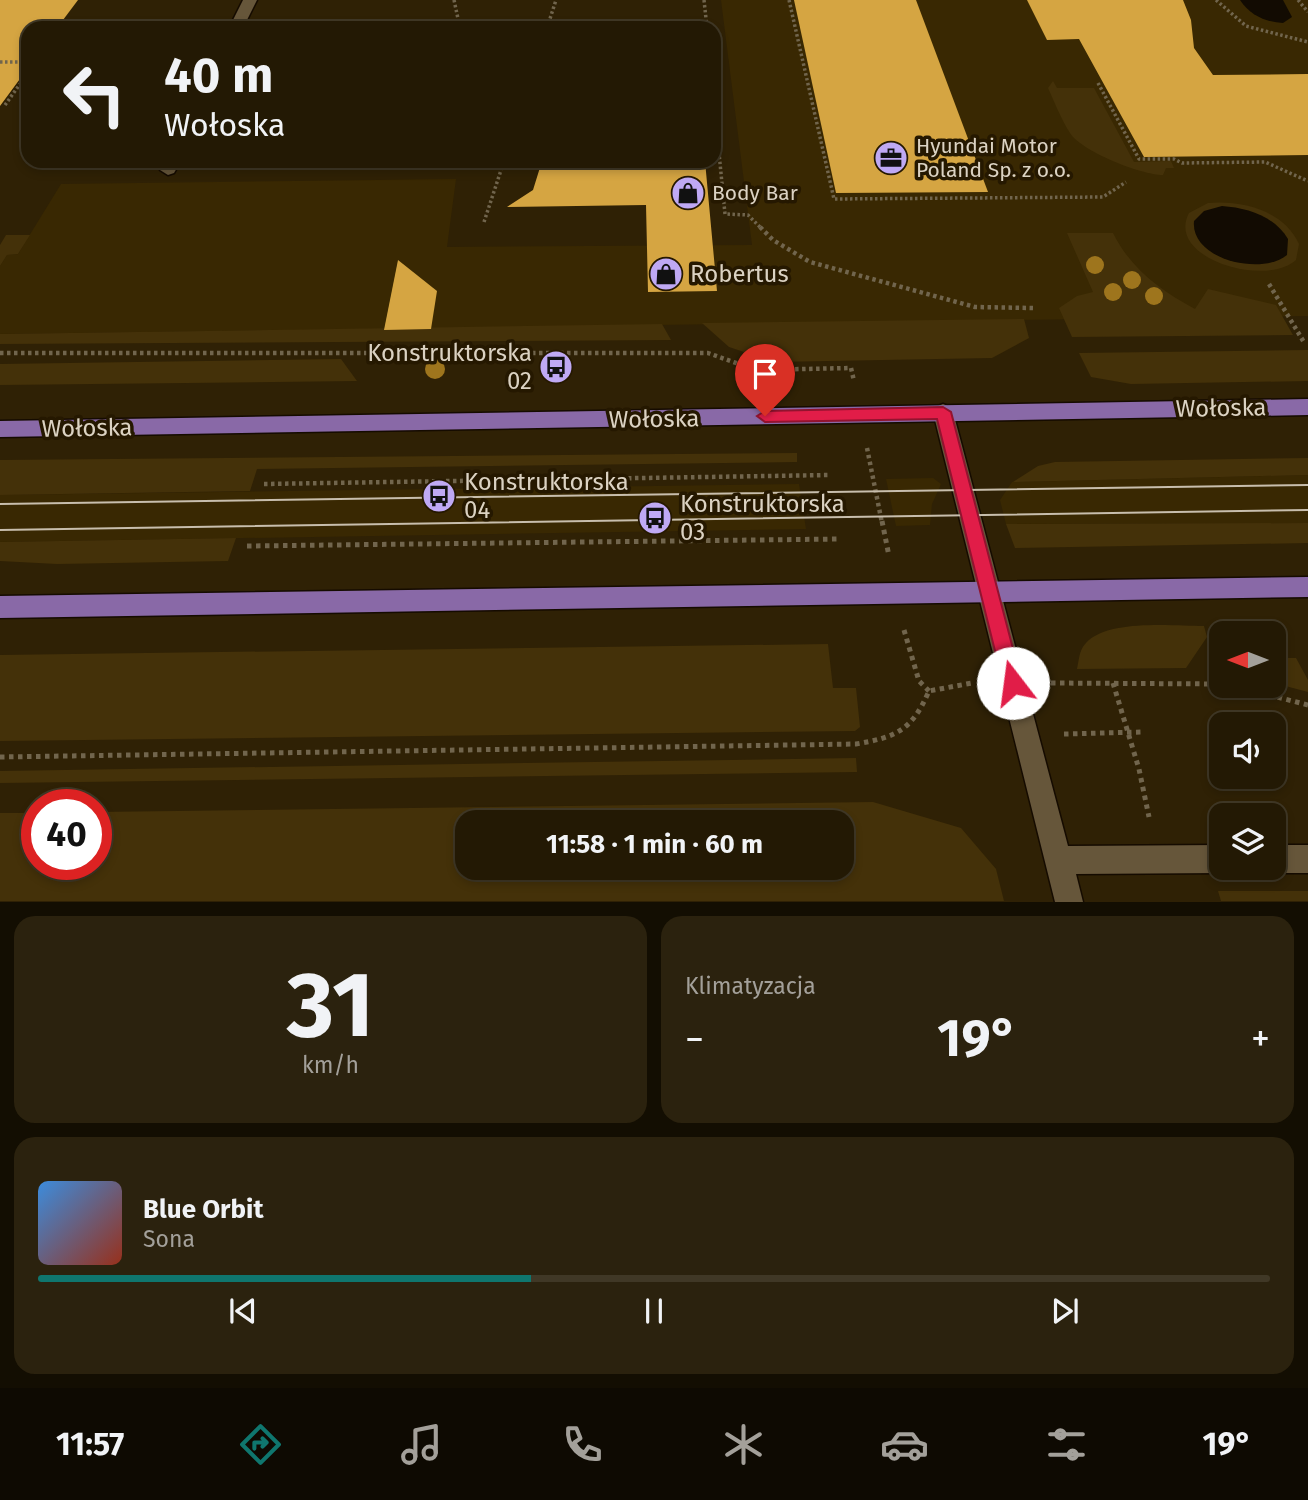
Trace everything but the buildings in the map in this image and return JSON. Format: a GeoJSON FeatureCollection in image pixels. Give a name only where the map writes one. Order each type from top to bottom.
{"type":"FeatureCollection","features":[{"type":"Feature","properties":{"kind":"main road","name":"Wołoska"},"geometry":{"type":"LineString","coordinates":[[0,429],[1308,407]]}},
{"type":"Feature","properties":{"kind":"main road"},"geometry":{"type":"LineString","coordinates":[[0,607],[1308,587]]}},
{"type":"Feature","properties":{"kind":"street"},"geometry":{"type":"LineString","coordinates":[[240,21],[250,0]]}},
{"type":"Feature","properties":{"kind":"street"},"geometry":{"type":"LineString","coordinates":[[943,412],[1069,901]]}},
{"type":"Feature","properties":{"kind":"street"},"geometry":{"type":"LineString","coordinates":[[1058,860],[1209,859]]}},
{"type":"Feature","properties":{"kind":"street"},"geometry":{"type":"LineString","coordinates":[[1286,859],[1308,859]]}},
{"type":"Feature","properties":{"kind":"path"},"geometry":{"type":"LineString","coordinates":[[454,0],[458,21]]}},
{"type":"Feature","properties":{"kind":"path"},"geometry":{"type":"LineString","coordinates":[[549,21],[556,0]]}},
{"type":"Feature","properties":{"kind":"path"},"geometry":{"type":"LineString","coordinates":[[704,0],[706,21]]}},
{"type":"Feature","properties":{"kind":"path"},"geometry":{"type":"LineString","coordinates":[[789,0],[834,200],[1103,197],[1126,182]]}},
{"type":"Feature","properties":{"kind":"path"},"geometry":{"type":"LineString","coordinates":[[1216,0],[1230,16],[1248,27],[1308,42]]}},
{"type":"Feature","properties":{"kind":"path"},"geometry":{"type":"LineString","coordinates":[[1297,0],[1308,12]]}},
{"type":"Feature","properties":{"kind":"path"},"geometry":{"type":"LineString","coordinates":[[0,62],[21,62]]}},
{"type":"Feature","properties":{"kind":"path"},"geometry":{"type":"LineString","coordinates":[[5,105],[21,83]]}},
{"type":"Feature","properties":{"kind":"path"},"geometry":{"type":"LineString","coordinates":[[1098,83],[1139,159],[1174,159],[1182,163],[1265,162],[1308,181]]}},
{"type":"Feature","properties":{"kind":"path"},"geometry":{"type":"LineString","coordinates":[[484,222],[502,168]]}},
{"type":"Feature","properties":{"kind":"path"},"geometry":{"type":"LineString","coordinates":[[720,168],[725,214],[748,215],[773,240],[810,262],[975,307],[1033,308]]}},
{"type":"Feature","properties":{"kind":"path"},"geometry":{"type":"LineString","coordinates":[[1269,284],[1305,344]]}},
{"type":"Feature","properties":{"kind":"path"},"geometry":{"type":"LineString","coordinates":[[0,353],[708,353],[756,370],[851,368],[897,594],[919,681],[929,691]]}},
{"type":"Feature","properties":{"kind":"path"},"geometry":{"type":"LineString","coordinates":[[264,484],[830,475]]}},
{"type":"Feature","properties":{"kind":"path"},"geometry":{"type":"LineString","coordinates":[[247,546],[840,539]]}},
{"type":"Feature","properties":{"kind":"path"},"geometry":{"type":"LineString","coordinates":[[1039,682],[1209,684]]}},
{"type":"Feature","properties":{"kind":"path"},"geometry":{"type":"LineString","coordinates":[[0,757],[856,744],[893,736],[914,724],[929,691],[950,685],[973,683]]}},
{"type":"Feature","properties":{"kind":"path"},"geometry":{"type":"LineString","coordinates":[[1113,683],[1129,733],[1161,861]]}},
{"type":"Feature","properties":{"kind":"path"},"geometry":{"type":"LineString","coordinates":[[1281,698],[1308,705]]}},
{"type":"Feature","properties":{"kind":"path"},"geometry":{"type":"LineString","coordinates":[[1049,735],[1141,732]]}},
{"type":"Feature","properties":{"kind":"shaded area"},"geometry":{"type":"Polygon","coordinates":[[[721,0],[1308,0],[1308,316],[0,334],[0,266],[7,255],[18,254],[61,184],[456,179],[447,247],[752,245],[721,0]]]}},
{"type":"Feature","properties":{"kind":"shaded area"},"geometry":{"type":"Polygon","coordinates":[[[1240,0],[1283,0],[1292,17],[1283,23],[1270,21],[1253,14],[1240,0]]]}},
{"type":"Feature","properties":{"kind":"shaded area"},"geometry":{"type":"Polygon","coordinates":[[[1053,81],[1057,88],[1094,88],[1134,162],[1171,161],[1174,168],[1166,168],[1163,175],[1141,171],[1112,161],[1076,140],[1061,117],[1048,88],[1053,81]]]}},
{"type":"Feature","properties":{"kind":"shaded area"},"geometry":{"type":"Polygon","coordinates":[[[1208,203],[1234,203],[1272,215],[1292,232],[1299,244],[1296,260],[1282,268],[1263,271],[1222,264],[1204,255],[1191,243],[1185,229],[1189,213],[1208,203]]]}},
{"type":"Feature","properties":{"kind":"shaded area"},"geometry":{"type":"Polygon","coordinates":[[[1222,206],[1251,211],[1275,224],[1288,239],[1287,255],[1276,261],[1246,264],[1215,254],[1203,246],[1196,235],[1194,221],[1204,211],[1222,206]]]}},
{"type":"Feature","properties":{"kind":"shaded area"},"geometry":{"type":"Polygon","coordinates":[[[1067,233],[1113,233],[1138,268],[1170,294],[1195,309],[1208,289],[1276,305],[1293,335],[1072,337],[1059,308],[1077,296],[1093,292],[1067,233]]]}},
{"type":"Feature","properties":{"kind":"shaded area"},"geometry":{"type":"Polygon","coordinates":[[[6,235],[30,235],[18,254],[7,255],[0,266],[0,245],[6,235]]]}},
{"type":"Feature","properties":{"kind":"shaded area"},"geometry":{"type":"Polygon","coordinates":[[[1024,319],[1029,338],[992,358],[774,362],[729,347],[702,323],[1024,319]]]}},
{"type":"Feature","properties":{"kind":"shaded area"},"geometry":{"type":"Polygon","coordinates":[[[662,324],[671,340],[0,344],[0,334],[662,324]]]}},
{"type":"Feature","properties":{"kind":"shaded area"},"geometry":{"type":"Polygon","coordinates":[[[1308,350],[1308,381],[1131,384],[1091,377],[1079,353],[1308,350]]]}},
{"type":"Feature","properties":{"kind":"shaded area"},"geometry":{"type":"Polygon","coordinates":[[[341,359],[357,381],[0,385],[0,364],[341,359]]]}},
{"type":"Feature","properties":{"kind":"shaded area"},"geometry":{"type":"Polygon","coordinates":[[[797,453],[797,462],[257,469],[250,491],[0,495],[0,460],[797,453]]]}},
{"type":"Feature","properties":{"kind":"shaded area"},"geometry":{"type":"Polygon","coordinates":[[[1308,458],[1308,475],[1013,482],[1038,466],[1055,462],[1308,458]]]}},
{"type":"Feature","properties":{"kind":"shaded area"},"geometry":{"type":"Polygon","coordinates":[[[1308,475],[1308,523],[1006,524],[1000,500],[1012,482],[1308,475]]]}},
{"type":"Feature","properties":{"kind":"shaded area"},"geometry":{"type":"Polygon","coordinates":[[[933,478],[941,484],[932,504],[930,525],[896,526],[886,479],[933,478]]]}},
{"type":"Feature","properties":{"kind":"shaded area"},"geometry":{"type":"Polygon","coordinates":[[[799,484],[806,529],[0,542],[0,495],[799,484]]]}},
{"type":"Feature","properties":{"kind":"shaded area"},"geometry":{"type":"Polygon","coordinates":[[[1308,523],[1308,543],[1015,548],[1006,524],[1308,523]]]}},
{"type":"Feature","properties":{"kind":"shaded area"},"geometry":{"type":"Polygon","coordinates":[[[236,538],[228,561],[57,564],[0,561],[0,542],[236,538]]]}},
{"type":"Feature","properties":{"kind":"shaded area"},"geometry":{"type":"Polygon","coordinates":[[[1141,625],[1204,626],[1207,637],[1186,668],[1077,669],[1086,643],[1109,630],[1141,625]]]}},
{"type":"Feature","properties":{"kind":"shaded area"},"geometry":{"type":"Polygon","coordinates":[[[828,644],[833,688],[856,688],[860,727],[855,731],[0,741],[0,655],[828,644]]]}},
{"type":"Feature","properties":{"kind":"shaded area"},"geometry":{"type":"Polygon","coordinates":[[[1286,658],[1296,658],[1308,680],[1308,692],[1286,686],[1286,658]]]}},
{"type":"Feature","properties":{"kind":"shaded area"},"geometry":{"type":"Polygon","coordinates":[[[856,758],[857,772],[0,783],[0,771],[856,758]]]}},
{"type":"Feature","properties":{"kind":"shaded area"},"geometry":{"type":"Polygon","coordinates":[[[873,802],[961,828],[996,869],[1004,901],[0,901],[0,813],[21,813],[21,880],[112,880],[112,812],[873,802]]]}},
{"type":"Feature","properties":{"kind":"shaded area"},"geometry":{"type":"Polygon","coordinates":[[[1218,891],[1308,891],[1308,901],[1221,901],[1218,891]]]}},
{"type":"Feature","properties":{"kind":"tram line"},"geometry":{"type":"LineString","coordinates":[[0,504],[1308,485]]}},
{"type":"Feature","properties":{"kind":"tram line"},"geometry":{"type":"LineString","coordinates":[[0,530],[1308,510]]}},
{"type":"Feature","properties":{"kind":"place","name":"Hyundai Motor Poland Sp. z o.o."},"geometry":{"type":"Point","coordinates":[891,158]}},
{"type":"Feature","properties":{"kind":"place","name":"Body Bar"},"geometry":{"type":"Point","coordinates":[688,193]}},
{"type":"Feature","properties":{"kind":"place","name":"Robertus"},"geometry":{"type":"Point","coordinates":[666,274]}},
{"type":"Feature","properties":{"kind":"place","name":"Konstruktorska 02"},"geometry":{"type":"Point","coordinates":[556,367]}},
{"type":"Feature","properties":{"kind":"place","name":"Konstruktorska 04"},"geometry":{"type":"Point","coordinates":[439,496]}},
{"type":"Feature","properties":{"kind":"place","name":"Konstruktorska 03"},"geometry":{"type":"Point","coordinates":[655,518]}},
{"type":"Feature","properties":{"kind":"route"},"geometry":{"type":"LineString","coordinates":[[765,416],[943,412],[1013,683]]}}]}
